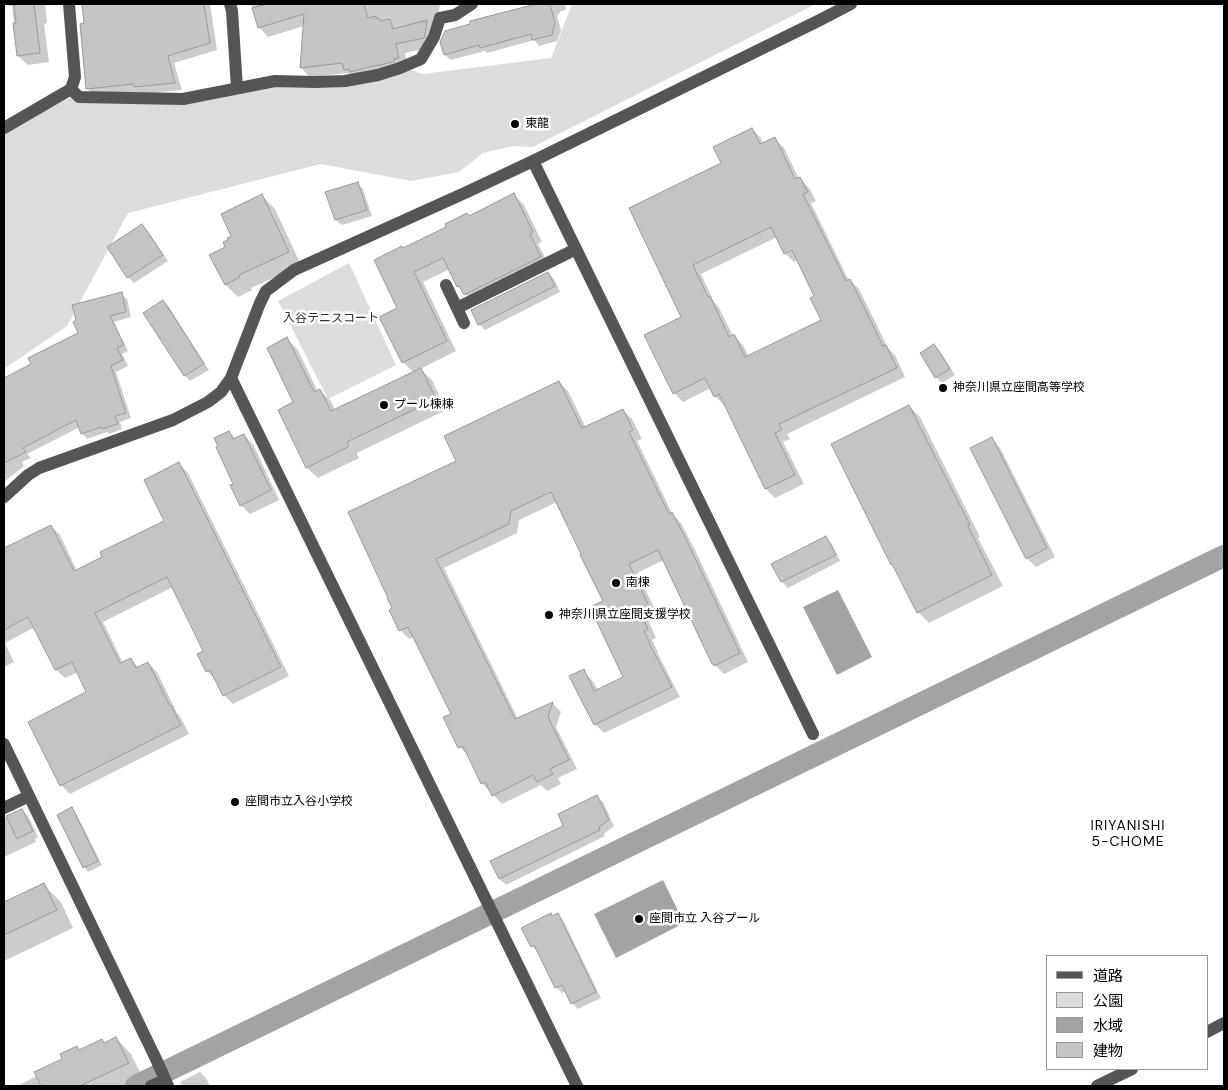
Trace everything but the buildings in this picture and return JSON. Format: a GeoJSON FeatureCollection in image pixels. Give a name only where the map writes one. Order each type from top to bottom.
{"type":"FeatureCollection","features":[{"type":"Feature","properties":{"kind":"street"},"geometry":{"type":"LineString","coordinates":[[4,128],[71,90],[75,77],[70,4]]}},
{"type":"Feature","properties":{"kind":"street"},"geometry":{"type":"LineString","coordinates":[[230,4],[237,88]]}},
{"type":"Feature","properties":{"kind":"street"},"geometry":{"type":"LineString","coordinates":[[71,90],[79,97],[183,99],[276,81],[345,81],[378,75],[421,59],[434,37],[440,18],[455,15],[472,4]]}},
{"type":"Feature","properties":{"kind":"street"},"geometry":{"type":"LineString","coordinates":[[4,497],[28,475],[39,468],[173,420],[208,402],[220,392],[231,378],[266,291],[294,270],[533,161],[851,4]]}},
{"type":"Feature","properties":{"kind":"street"},"geometry":{"type":"LineString","coordinates":[[533,161],[813,734]]}},
{"type":"Feature","properties":{"kind":"street"},"geometry":{"type":"LineString","coordinates":[[457,308],[576,249]]}},
{"type":"Feature","properties":{"kind":"street"},"geometry":{"type":"LineString","coordinates":[[446,284],[464,323]]}},
{"type":"Feature","properties":{"kind":"street"},"geometry":{"type":"LineString","coordinates":[[231,378],[577,1086]]}},
{"type":"Feature","properties":{"kind":"street"},"geometry":{"type":"LineString","coordinates":[[4,744],[156,1059],[165,1081],[151,1086]]}},
{"type":"Feature","properties":{"kind":"street"},"geometry":{"type":"LineString","coordinates":[[4,808],[29,796]]}},
{"type":"Feature","properties":{"kind":"street"},"geometry":{"type":"LineString","coordinates":[[1208,1031],[1224,1023]]}},
{"type":"Feature","properties":{"kind":"street"},"geometry":{"type":"LineString","coordinates":[[1096,1086],[1130,1070]]}},
{"type":"Feature","properties":{"kind":"green space"},"geometry":{"type":"Polygon","coordinates":[[[572,4],[816,4],[533,147],[513,146],[483,153],[459,172],[411,181],[321,164],[128,213],[67,326],[4,369],[4,130],[75,95],[179,96],[315,82],[398,66],[423,74],[551,58],[572,4]]]}},
{"type":"Feature","properties":{"kind":"green space","name":"入谷テニスコート"},"geometry":{"type":"Polygon","coordinates":[[[349,263],[396,365],[328,399],[278,301],[349,263]]]}},
{"type":"Feature","properties":{"kind":"water"},"geometry":{"type":"Polygon","coordinates":[[[838,590],[872,657],[837,675],[803,607],[838,590]]]}},
{"type":"Feature","properties":{"kind":"water","name":"座間市立 入谷プール"},"geometry":{"type":"Polygon","coordinates":[[[663,880],[684,923],[616,958],[594,914],[663,880]]]}},
{"type":"Feature","properties":{"kind":"waterway"},"geometry":{"type":"LineString","coordinates":[[136,1086],[1224,556]]}},
{"type":"Feature","properties":{"kind":"place","name":"東龍"},"geometry":{"type":"Point","coordinates":[515,124]}},
{"type":"Feature","properties":{"kind":"place","name":"神奈川県立座間高等学校"},"geometry":{"type":"Point","coordinates":[943,388]}},
{"type":"Feature","properties":{"kind":"place","name":"プール棟棟"},"geometry":{"type":"Point","coordinates":[384,405]}},
{"type":"Feature","properties":{"kind":"place","name":"南棟"},"geometry":{"type":"Point","coordinates":[616,583]}},
{"type":"Feature","properties":{"kind":"place","name":"神奈川県立座間支援学校"},"geometry":{"type":"Point","coordinates":[549,615]}},
{"type":"Feature","properties":{"kind":"place","name":"座間市立入谷小学校"},"geometry":{"type":"Point","coordinates":[235,802]}},
{"type":"Feature","properties":{"kind":"place","name":"座間市立 入谷プール"},"geometry":{"type":"Point","coordinates":[639,919]}},
{"type":"Feature","properties":{"kind":"district","name":"IRIYANISHI 5-CHOME"},"geometry":{"type":"Point","coordinates":[1128,834]}}]}
